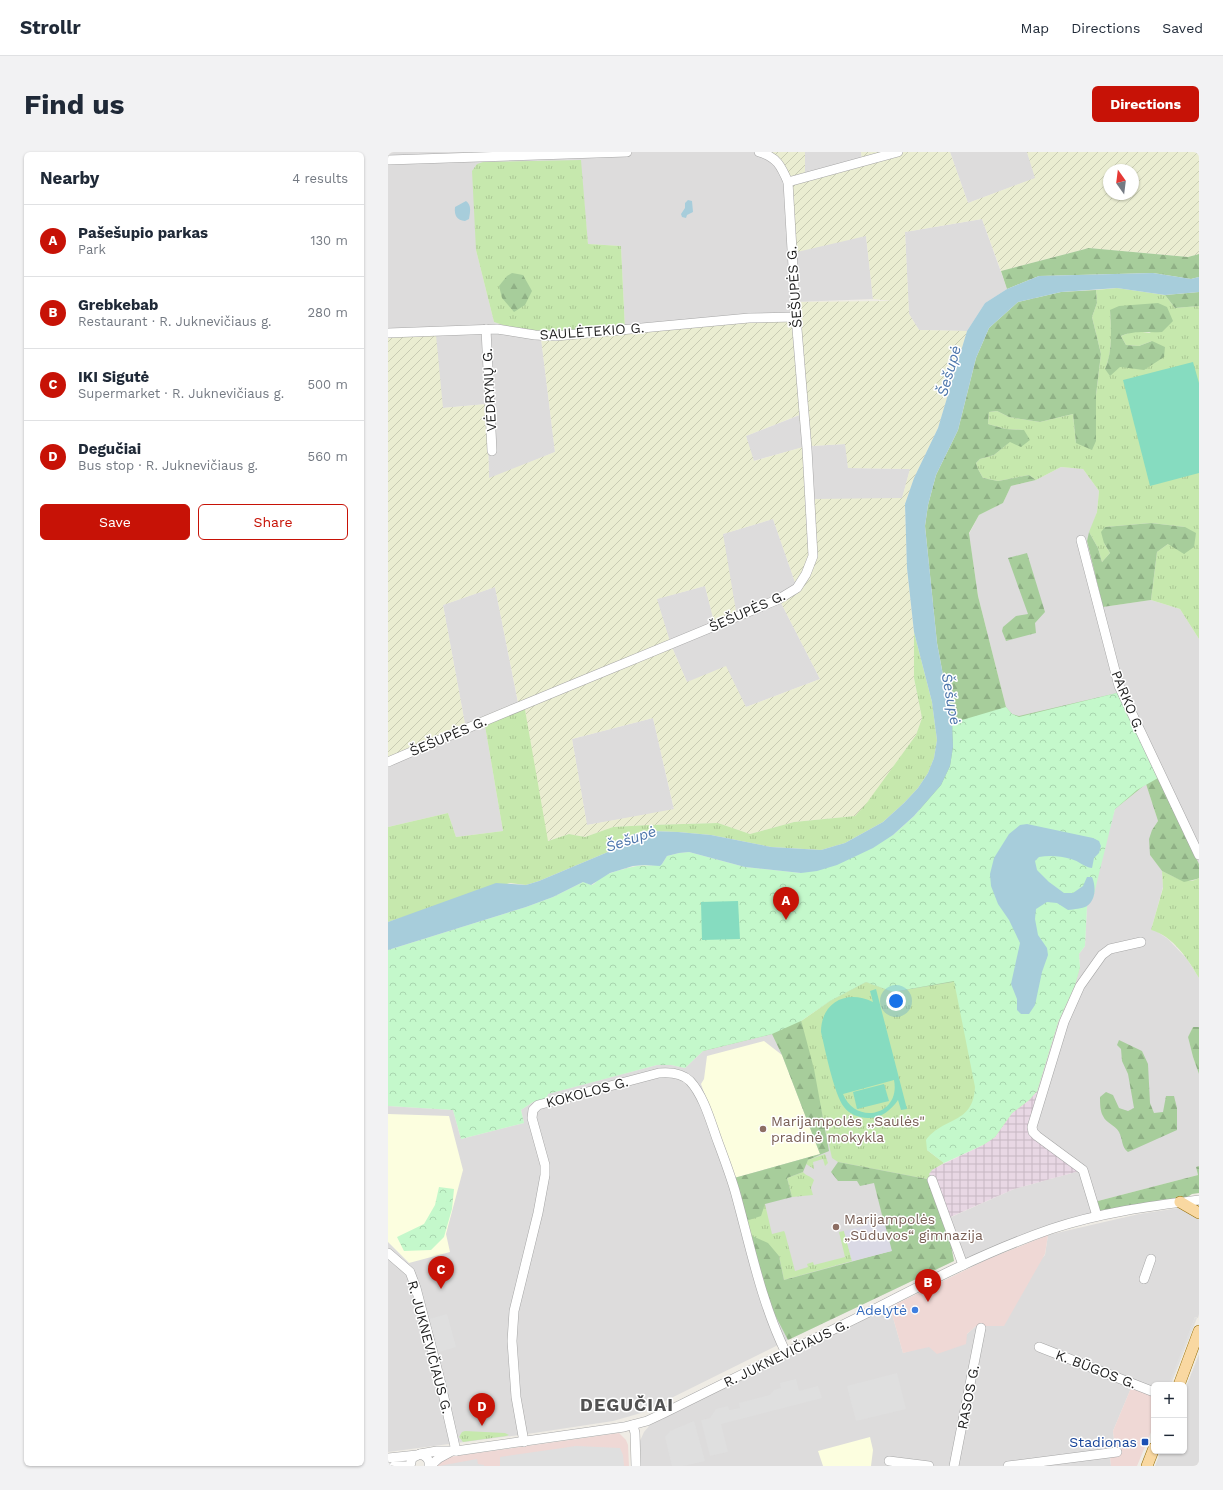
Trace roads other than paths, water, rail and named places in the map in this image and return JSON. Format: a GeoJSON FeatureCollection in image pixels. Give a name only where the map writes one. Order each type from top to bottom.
{"type":"FeatureCollection","features":[{"type":"Feature","properties":{"kind":"main road"},"geometry":{"type":"LineString","coordinates":[[1180,1202],[1199,1213]]}},
{"type":"Feature","properties":{"kind":"main road"},"geometry":{"type":"LineString","coordinates":[[1180,1382],[1199,1331]]}},
{"type":"Feature","properties":{"kind":"main road"},"geometry":{"type":"LineString","coordinates":[[1147,1466],[1152,1454]]}},
{"type":"Feature","properties":{"kind":"street"},"geometry":{"type":"LineString","coordinates":[[388,160],[627,152]]}},
{"type":"Feature","properties":{"kind":"street","name":"ŠEŠUPĖS G."},"geometry":{"type":"LineString","coordinates":[[388,762],[484,720],[779,599],[797,588],[806,574],[813,556],[808,449],[796,317],[788,182],[780,164],[768,154],[759,152]]}},
{"type":"Feature","properties":{"kind":"street"},"geometry":{"type":"LineString","coordinates":[[788,182],[897,152]]}},
{"type":"Feature","properties":{"kind":"street","name":"SAULĖTEKIO G."},"geometry":{"type":"LineString","coordinates":[[388,333],[497,329],[536,335],[556,336],[749,318],[796,317]]}},
{"type":"Feature","properties":{"kind":"street","name":"VĖDRYNŲ G."},"geometry":{"type":"LineString","coordinates":[[486,329],[492,451]]}},
{"type":"Feature","properties":{"kind":"street","name":"PARKO G."},"geometry":{"type":"LineString","coordinates":[[1081,540],[1119,686],[1199,855]]}},
{"type":"Feature","properties":{"kind":"street"},"geometry":{"type":"LineString","coordinates":[[1097,1216],[1083,1170],[1037,1136],[1032,1127],[1064,1022],[1080,986],[1102,955],[1110,949],[1141,942]]}},
{"type":"Feature","properties":{"kind":"street","name":"KOKOLOS G."},"geometry":{"type":"LineString","coordinates":[[524,1442],[516,1397],[512,1341],[514,1311],[538,1213],[545,1175],[545,1165],[532,1118],[533,1110],[538,1106],[659,1073],[678,1074],[690,1082],[705,1106],[735,1191],[760,1286],[786,1353]]}},
{"type":"Feature","properties":{"kind":"street"},"geometry":{"type":"LineString","coordinates":[[932,1180],[963,1265]]}},
{"type":"Feature","properties":{"kind":"street","name":"R. JUKNEVIČIAUS G."},"geometry":{"type":"LineString","coordinates":[[388,1458],[524,1442],[633,1426],[664,1413],[963,1265],[1036,1235],[1097,1216],[1199,1200]]}},
{"type":"Feature","properties":{"kind":"street","name":"R. JUKNEVIČIAUS G."},"geometry":{"type":"LineString","coordinates":[[388,1253],[410,1272],[416,1288],[440,1380],[454,1451]]}},
{"type":"Feature","properties":{"kind":"street"},"geometry":{"type":"LineString","coordinates":[[1144,1279],[1151,1259]]}},
{"type":"Feature","properties":{"kind":"street","name":"RASOS G."},"geometry":{"type":"LineString","coordinates":[[954,1466],[982,1328]]}},
{"type":"Feature","properties":{"kind":"street","name":"K. BŪGOS G."},"geometry":{"type":"LineString","coordinates":[[1039,1347],[1151,1391]]}},
{"type":"Feature","properties":{"kind":"street"},"geometry":{"type":"LineString","coordinates":[[633,1426],[636,1466]]}},
{"type":"Feature","properties":{"kind":"street","name":"R. JUKNEVIČIAUS G."},"geometry":{"type":"LineString","coordinates":[[429,1466],[439,1458],[454,1451]]}},
{"type":"Feature","properties":{"kind":"street"},"geometry":{"type":"LineString","coordinates":[[1008,1466],[1117,1452]]}},
{"type":"Feature","properties":{"kind":"street"},"geometry":{"type":"LineString","coordinates":[[410,1466],[412,1458],[419,1454],[427,1457],[429,1460],[429,1466]]}},
{"type":"Feature","properties":{"kind":"street"},"geometry":{"type":"LineString","coordinates":[[889,1461],[929,1466]]}},
{"type":"Feature","properties":{"kind":"street"},"geometry":{"type":"LineString","coordinates":[[394,1466],[406,1466]]}},
{"type":"Feature","properties":{"kind":"water"},"geometry":{"type":"Polygon","coordinates":[[[688,200],[692,201],[693,212],[687,215],[686,218],[682,217],[681,214],[685,208],[685,203],[688,200]]]}},
{"type":"Feature","properties":{"kind":"water"},"geometry":{"type":"Polygon","coordinates":[[[466,201],[470,207],[470,212],[469,219],[465,221],[460,220],[457,217],[455,207],[466,201]]]}},
{"type":"Feature","properties":{"kind":"water","name":"Šešupė"},"geometry":{"type":"Polygon","coordinates":[[[1153,273],[1191,279],[1199,277],[1199,292],[1165,295],[1117,288],[1061,292],[1018,302],[989,328],[976,358],[958,430],[936,475],[928,505],[925,526],[937,643],[952,723],[953,747],[950,766],[941,785],[914,816],[893,835],[873,848],[837,865],[817,871],[801,873],[745,867],[689,852],[679,853],[667,856],[660,866],[633,866],[610,873],[591,885],[583,882],[553,897],[526,907],[388,950],[388,922],[496,883],[526,885],[539,881],[608,852],[634,834],[650,831],[678,832],[711,835],[771,847],[821,850],[845,843],[883,822],[918,788],[928,773],[934,758],[937,740],[932,702],[914,632],[907,568],[905,504],[914,478],[938,428],[967,331],[985,303],[1007,289],[1039,276],[1153,273]]]}},
{"type":"Feature","properties":{"kind":"water"},"geometry":{"type":"Polygon","coordinates":[[[1027,824],[1093,838],[1099,841],[1101,846],[1099,853],[1094,858],[1092,868],[1074,860],[1059,857],[1039,857],[1035,861],[1037,870],[1049,882],[1064,893],[1073,893],[1083,886],[1087,877],[1092,877],[1094,884],[1094,897],[1087,906],[1083,908],[1068,910],[1057,903],[1047,902],[1036,909],[1035,919],[1038,935],[1047,948],[1048,955],[1042,972],[1035,1005],[1029,1014],[1021,1014],[1017,1010],[1017,999],[1011,984],[1020,943],[1009,920],[998,904],[991,886],[990,874],[994,858],[1009,834],[1020,825],[1027,824]]]}},
{"type":"Feature","properties":{"kind":"place","name":"Pašešupio parkas"},"geometry":{"type":"Point","coordinates":[786,920]}},
{"type":"Feature","properties":{"kind":"place","name":"Marijampolės ,,Saulės\" pradinė mokykla"},"geometry":{"type":"Point","coordinates":[763,1129]}},
{"type":"Feature","properties":{"kind":"place","name":"Marijampolės „Sūduvos“ gimnazija"},"geometry":{"type":"Point","coordinates":[836,1227]}},
{"type":"Feature","properties":{"kind":"place","name":"IKI Sigutė"},"geometry":{"type":"Point","coordinates":[441,1289]}},
{"type":"Feature","properties":{"kind":"place","name":"Grebkebab"},"geometry":{"type":"Point","coordinates":[928,1302]}},
{"type":"Feature","properties":{"kind":"place","name":"Adelytė"},"geometry":{"type":"Point","coordinates":[915,1310]}},
{"type":"Feature","properties":{"kind":"place","name":"Degučiai"},"geometry":{"type":"Point","coordinates":[482,1426]}},
{"type":"Feature","properties":{"kind":"place","name":"Stadionas"},"geometry":{"type":"Point","coordinates":[1145,1442]}},
{"type":"Feature","properties":{"kind":"district","name":"DEGUČIAI"},"geometry":{"type":"Point","coordinates":[627,1405]}}]}
